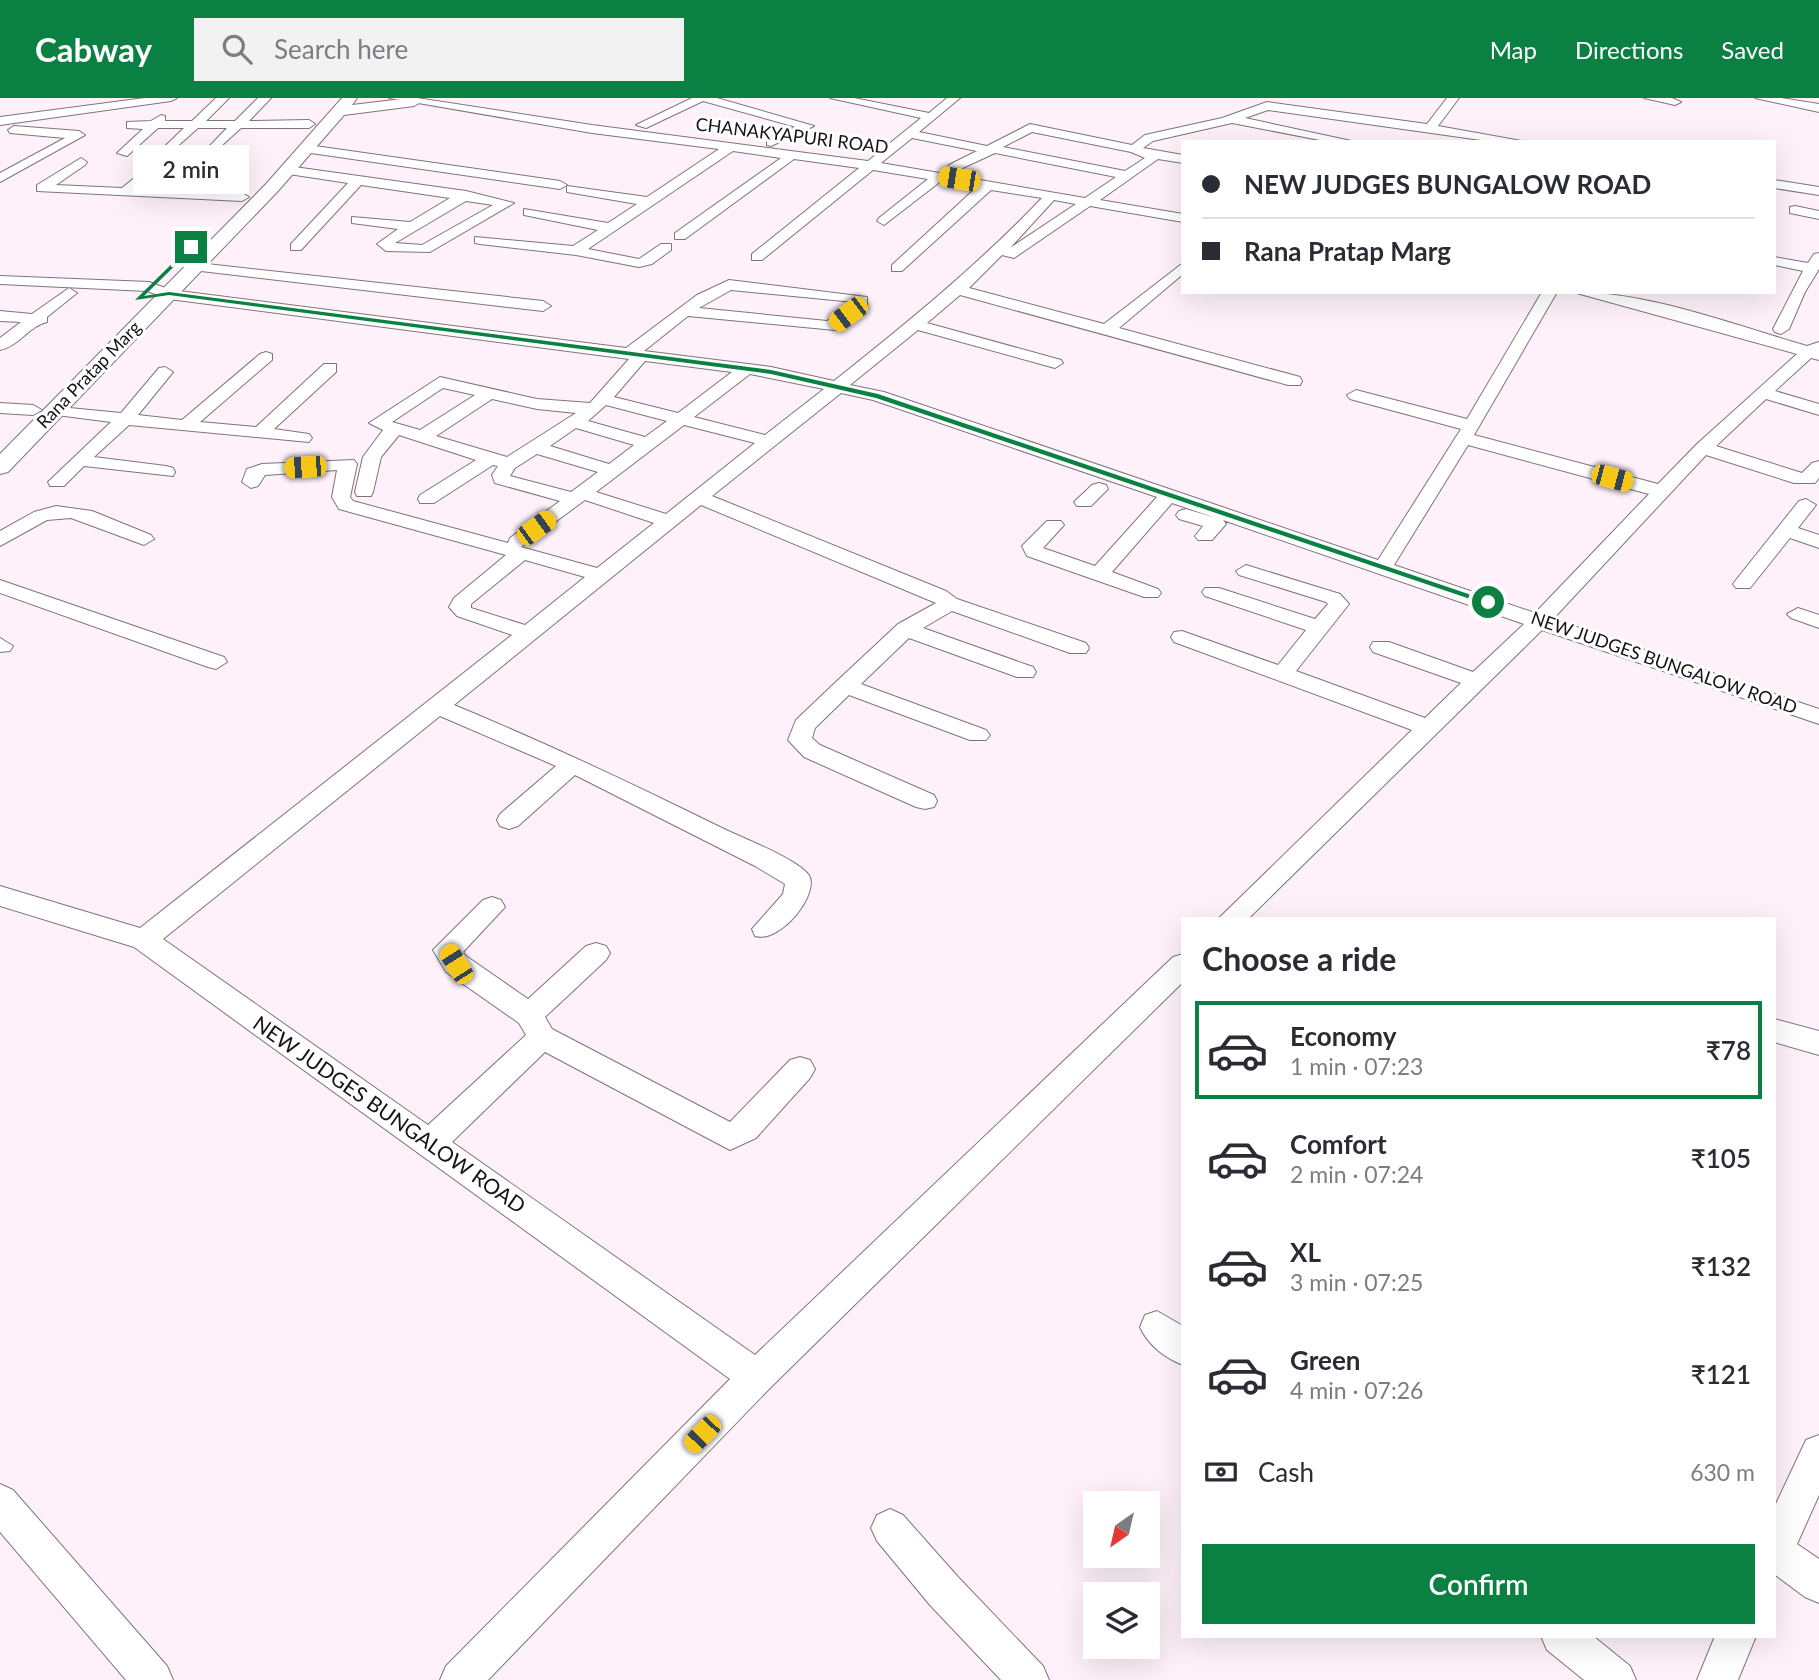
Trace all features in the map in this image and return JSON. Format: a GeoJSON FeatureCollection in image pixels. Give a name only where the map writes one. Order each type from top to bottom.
{"type":"FeatureCollection","features":[{"type":"Feature","properties":{"kind":"main road"},"geometry":{"type":"LineString","coordinates":[[340,102],[414,102]]}},
{"type":"Feature","properties":{"kind":"main road","name":"Rana Pratap Marg"},"geometry":{"type":"LineString","coordinates":[[0,467],[55,410],[146,297],[230,213],[309,124],[340,102]]}},
{"type":"Feature","properties":{"kind":"main road","name":"Rana Pratap Marg"},"geometry":{"type":"LineString","coordinates":[[146,297],[189,266],[288,170],[308,149],[340,102]]}},
{"type":"Feature","properties":{"kind":"main road","name":"Rana Pratap Marg"},"geometry":{"type":"LineString","coordinates":[[0,441],[33,410],[55,383]]}},
{"type":"Feature","properties":{"kind":"street"},"geometry":{"type":"LineString","coordinates":[[123,153],[185,98]]}},
{"type":"Feature","properties":{"kind":"street"},"geometry":{"type":"LineString","coordinates":[[162,156],[223,98]]}},
{"type":"Feature","properties":{"kind":"street"},"geometry":{"type":"LineString","coordinates":[[208,153],[265,98]]}},
{"type":"Feature","properties":{"kind":"street","name":"CHANAKYAPURI ROAD"},"geometry":{"type":"LineString","coordinates":[[395,98],[675,141],[791,156],[878,161],[940,176],[1052,195],[1096,198],[1181,218]]}},
{"type":"Feature","properties":{"kind":"street"},"geometry":{"type":"LineString","coordinates":[[457,98],[501,102],[771,142],[878,161],[954,168],[1096,198],[1181,207]]}},
{"type":"Feature","properties":{"kind":"street"},"geometry":{"type":"LineString","coordinates":[[836,98],[933,117]]}},
{"type":"Feature","properties":{"kind":"street"},"geometry":{"type":"LineString","coordinates":[[757,257],[954,98]]}},
{"type":"Feature","properties":{"kind":"street"},"geometry":{"type":"LineString","coordinates":[[1430,128],[1453,98]]}},
{"type":"Feature","properties":{"kind":"street"},"geometry":{"type":"LineString","coordinates":[[1650,98],[1675,102]]}},
{"type":"Feature","properties":{"kind":"street"},"geometry":{"type":"LineString","coordinates":[[1761,98],[1819,108]]}},
{"type":"Feature","properties":{"kind":"street"},"geometry":{"type":"LineString","coordinates":[[68,99],[134,103]]}},
{"type":"Feature","properties":{"kind":"street"},"geometry":{"type":"LineString","coordinates":[[165,99],[127,129],[155,125],[309,124]]}},
{"type":"Feature","properties":{"kind":"street"},"geometry":{"type":"LineString","coordinates":[[0,121],[165,99]]}},
{"type":"Feature","properties":{"kind":"street"},"geometry":{"type":"LineString","coordinates":[[642,125],[710,99],[808,126],[771,142]]}},
{"type":"Feature","properties":{"kind":"street"},"geometry":{"type":"LineString","coordinates":[[1134,149],[1149,138],[1232,119],[1270,102],[1402,129],[1430,128],[1508,140]]}},
{"type":"Feature","properties":{"kind":"street"},"geometry":{"type":"LineString","coordinates":[[1232,119],[1340,140]]}},
{"type":"Feature","properties":{"kind":"street"},"geometry":{"type":"LineString","coordinates":[[954,168],[1031,128],[1181,159]]}},
{"type":"Feature","properties":{"kind":"street"},"geometry":{"type":"LineString","coordinates":[[0,129],[79,135],[0,178]]}},
{"type":"Feature","properties":{"kind":"street"},"geometry":{"type":"LineString","coordinates":[[675,141],[688,131]]}},
{"type":"Feature","properties":{"kind":"street"},"geometry":{"type":"LineString","coordinates":[[911,134],[1128,176]]}},
{"type":"Feature","properties":{"kind":"street"},"geometry":{"type":"LineString","coordinates":[[28,147],[56,148]]}},
{"type":"Feature","properties":{"kind":"street"},"geometry":{"type":"LineString","coordinates":[[576,251],[730,148]]}},
{"type":"Feature","properties":{"kind":"street"},"geometry":{"type":"LineString","coordinates":[[308,149],[650,202]]}},
{"type":"Feature","properties":{"kind":"street"},"geometry":{"type":"LineString","coordinates":[[957,289],[1128,176],[1152,159],[1150,154]]}},
{"type":"Feature","properties":{"kind":"street"},"geometry":{"type":"LineString","coordinates":[[680,236],[791,156]]}},
{"type":"Feature","properties":{"kind":"street"},"geometry":{"type":"LineString","coordinates":[[81,162],[43,188],[242,197]]}},
{"type":"Feature","properties":{"kind":"street"},"geometry":{"type":"LineString","coordinates":[[0,163],[27,164]]}},
{"type":"Feature","properties":{"kind":"street"},"geometry":{"type":"LineString","coordinates":[[126,191],[149,170]]}},
{"type":"Feature","properties":{"kind":"street"},"geometry":{"type":"LineString","coordinates":[[288,170],[357,181],[466,195],[505,201],[506,205],[425,249],[386,247],[384,244],[466,195]]}},
{"type":"Feature","properties":{"kind":"street"},"geometry":{"type":"LineString","coordinates":[[884,221],[940,176]]}},
{"type":"Feature","properties":{"kind":"street"},"geometry":{"type":"LineString","coordinates":[[296,247],[357,181]]}},
{"type":"Feature","properties":{"kind":"street"},"geometry":{"type":"LineString","coordinates":[[897,268],[989,184]]}},
{"type":"Feature","properties":{"kind":"street"},"geometry":{"type":"LineString","coordinates":[[1776,184],[1819,191]]}},
{"type":"Feature","properties":{"kind":"street"},"geometry":{"type":"LineString","coordinates":[[144,940],[915,324],[1006,244],[1052,195]]}},
{"type":"Feature","properties":{"kind":"street"},"geometry":{"type":"LineString","coordinates":[[1795,210],[1819,215]]}},
{"type":"Feature","properties":{"kind":"street"},"geometry":{"type":"LineString","coordinates":[[529,212],[611,228]]}},
{"type":"Feature","properties":{"kind":"street"},"geometry":{"type":"LineString","coordinates":[[358,220],[412,226]]}},
{"type":"Feature","properties":{"kind":"street"},"geometry":{"type":"LineString","coordinates":[[480,240],[576,251],[639,263],[647,261],[666,247]]}},
{"type":"Feature","properties":{"kind":"street"},"geometry":{"type":"LineString","coordinates":[[1776,261],[1815,262],[1781,329]]}},
{"type":"Feature","properties":{"kind":"street"},"geometry":{"type":"LineString","coordinates":[[189,266],[419,290],[436,275]]}},
{"type":"Feature","properties":{"kind":"street"},"geometry":{"type":"LineString","coordinates":[[1107,330],[1181,269]]}},
{"type":"Feature","properties":{"kind":"street"},"geometry":{"type":"LineString","coordinates":[[0,280],[747,369],[878,396],[1115,475],[1216,524]]}},
{"type":"Feature","properties":{"kind":"street"},"geometry":{"type":"LineString","coordinates":[[427,499],[500,461],[535,447],[598,404],[635,355],[687,312],[717,290],[740,285],[862,300],[862,304],[835,325],[827,326],[687,312]]}},
{"type":"Feature","properties":{"kind":"street"},"geometry":{"type":"LineString","coordinates":[[0,298],[8,288],[146,297]]}},
{"type":"Feature","properties":{"kind":"street"},"geometry":{"type":"LineString","coordinates":[[957,289],[1294,382]]}},
{"type":"Feature","properties":{"kind":"street"},"geometry":{"type":"LineString","coordinates":[[419,290],[418,293],[543,306]]}},
{"type":"Feature","properties":{"kind":"street"},"geometry":{"type":"LineString","coordinates":[[1,345],[69,293]]}},
{"type":"Feature","properties":{"kind":"street"},"geometry":{"type":"LineString","coordinates":[[1384,567],[1549,294]]}},
{"type":"Feature","properties":{"kind":"street"},"geometry":{"type":"LineString","coordinates":[[1589,294],[1816,349]]}},
{"type":"Feature","properties":{"kind":"street"},"geometry":{"type":"LineString","coordinates":[[1644,294],[1781,329],[1816,349]]}},
{"type":"Feature","properties":{"kind":"street"},"geometry":{"type":"LineString","coordinates":[[465,318],[483,300]]}},
{"type":"Feature","properties":{"kind":"street"},"geometry":{"type":"LineString","coordinates":[[0,316],[60,320]]}},
{"type":"Feature","properties":{"kind":"street"},"geometry":{"type":"LineString","coordinates":[[915,324],[1055,363]]}},
{"type":"Feature","properties":{"kind":"street"},"geometry":{"type":"LineString","coordinates":[[1233,917],[1540,620],[1703,448],[1816,349]]}},
{"type":"Feature","properties":{"kind":"street"},"geometry":{"type":"LineString","coordinates":[[187,424],[266,357]]}},
{"type":"Feature","properties":{"kind":"street"},"geometry":{"type":"LineString","coordinates":[[260,433],[330,368]]}},
{"type":"Feature","properties":{"kind":"street"},"geometry":{"type":"LineString","coordinates":[[529,633],[464,612],[460,607],[461,602],[518,548],[580,496],[747,369]]}},
{"type":"Feature","properties":{"kind":"street"},"geometry":{"type":"LineString","coordinates":[[57,482],[125,419],[165,372]]}},
{"type":"Feature","properties":{"kind":"street"},"geometry":{"type":"LineString","coordinates":[[500,461],[378,424],[440,382],[537,404],[598,404],[682,419],[768,441]]}},
{"type":"Feature","properties":{"kind":"street"},"geometry":{"type":"LineString","coordinates":[[422,437],[490,393]]}},
{"type":"Feature","properties":{"kind":"street"},"geometry":{"type":"LineString","coordinates":[[1763,393],[1819,410]]}},
{"type":"Feature","properties":{"kind":"street"},"geometry":{"type":"LineString","coordinates":[[1356,395],[1661,491]]}},
{"type":"Feature","properties":{"kind":"street"},"geometry":{"type":"LineString","coordinates":[[0,408],[33,410]]}},
{"type":"Feature","properties":{"kind":"street"},"geometry":{"type":"LineString","coordinates":[[55,410],[303,438]]}},
{"type":"Feature","properties":{"kind":"street"},"geometry":{"type":"LineString","coordinates":[[573,422],[649,444]]}},
{"type":"Feature","properties":{"kind":"street"},"geometry":{"type":"LineString","coordinates":[[364,492],[368,463],[378,443],[395,429]]}},
{"type":"Feature","properties":{"kind":"street"},"geometry":{"type":"LineString","coordinates":[[535,447],[613,471]]}},
{"type":"Feature","properties":{"kind":"street"},"geometry":{"type":"LineString","coordinates":[[1703,448],[1801,479],[1808,479],[1819,467]]}},
{"type":"Feature","properties":{"kind":"street"},"geometry":{"type":"LineString","coordinates":[[80,460],[166,472]]}},
{"type":"Feature","properties":{"kind":"street"},"geometry":{"type":"LineString","coordinates":[[500,461],[502,479],[580,496],[669,521]]}},
{"type":"Feature","properties":{"kind":"street"},"geometry":{"type":"LineString","coordinates":[[251,482],[254,473],[262,470],[348,464],[341,497],[346,505],[518,548],[601,575]]}},
{"type":"Feature","properties":{"kind":"street"},"geometry":{"type":"LineString","coordinates":[[1084,502],[1115,475]]}},
{"type":"Feature","properties":{"kind":"street"},"geometry":{"type":"LineString","coordinates":[[1099,489],[1164,500]]}},
{"type":"Feature","properties":{"kind":"street"},"geometry":{"type":"LineString","coordinates":[[698,497],[939,595],[950,603],[1078,648]]}},
{"type":"Feature","properties":{"kind":"street"},"geometry":{"type":"LineString","coordinates":[[1099,574],[1164,500]]}},
{"type":"Feature","properties":{"kind":"street"},"geometry":{"type":"LineString","coordinates":[[1743,584],[1806,505]]}},
{"type":"Feature","properties":{"kind":"street"},"geometry":{"type":"LineString","coordinates":[[0,540],[31,518],[51,511],[72,510],[144,539]]}},
{"type":"Feature","properties":{"kind":"street","name":"NEW JUDGES BUNGALOW ROAD"},"geometry":{"type":"LineString","coordinates":[[1216,524],[1384,567],[1819,717]]}},
{"type":"Feature","properties":{"kind":"street"},"geometry":{"type":"LineString","coordinates":[[1054,525],[1032,546],[1034,552],[1151,593]]}},
{"type":"Feature","properties":{"kind":"street"},"geometry":{"type":"LineString","coordinates":[[1786,530],[1819,542]]}},
{"type":"Feature","properties":{"kind":"street"},"geometry":{"type":"LineString","coordinates":[[1246,571],[1334,598],[1339,604],[1338,609],[1283,673]]}},
{"type":"Feature","properties":{"kind":"street"},"geometry":{"type":"LineString","coordinates":[[0,586],[216,662]]}},
{"type":"Feature","properties":{"kind":"street"},"geometry":{"type":"LineString","coordinates":[[1212,592],[1321,628]]}},
{"type":"Feature","properties":{"kind":"street"},"geometry":{"type":"LineString","coordinates":[[925,800],[812,751],[800,740],[804,725],[906,629],[950,603]]}},
{"type":"Feature","properties":{"kind":"street"},"geometry":{"type":"LineString","coordinates":[[1798,614],[1819,622]]}},
{"type":"Feature","properties":{"kind":"street"},"geometry":{"type":"LineString","coordinates":[[906,629],[1025,672]]}},
{"type":"Feature","properties":{"kind":"street"},"geometry":{"type":"LineString","coordinates":[[1182,637],[1428,728]]}},
{"type":"Feature","properties":{"kind":"street"},"geometry":{"type":"LineString","coordinates":[[1381,647],[1477,681]]}},
{"type":"Feature","properties":{"kind":"street"},"geometry":{"type":"LineString","coordinates":[[845,686],[978,735]]}},
{"type":"Feature","properties":{"kind":"street"},"geometry":{"type":"LineString","coordinates":[[437,706],[573,764],[764,859],[798,880],[799,887],[792,901],[765,929]]}},
{"type":"Feature","properties":{"kind":"street"},"geometry":{"type":"LineString","coordinates":[[509,820],[573,764]]}},
{"type":"Feature","properties":{"kind":"street","name":"NEW JUDGES BUNGALOW ROAD"},"geometry":{"type":"LineString","coordinates":[[0,896],[144,940],[758,1377]]}},
{"type":"Feature","properties":{"kind":"street"},"geometry":{"type":"LineString","coordinates":[[492,907],[447,950],[456,964],[536,1026],[730,1137],[745,1129],[800,1069]]}},
{"type":"Feature","properties":{"kind":"street"},"geometry":{"type":"LineString","coordinates":[[429,1143],[536,1026],[596,953]]}},
{"type":"Feature","properties":{"kind":"street"},"geometry":{"type":"LineString","coordinates":[[460,1680],[758,1377],[1181,967]]}},
{"type":"Feature","properties":{"kind":"street"},"geometry":{"type":"LineString","coordinates":[[1776,1031],[1819,1042]]}},
{"type":"Feature","properties":{"kind":"street"},"geometry":{"type":"LineString","coordinates":[[1776,1549],[1816,1466]]}},
{"type":"Feature","properties":{"kind":"street"},"geometry":{"type":"LineString","coordinates":[[0,1503],[153,1680]]}},
{"type":"Feature","properties":{"kind":"street"},"geometry":{"type":"LineString","coordinates":[[890,1528],[1029,1680]]}},
{"type":"Feature","properties":{"kind":"street"},"geometry":{"type":"LineString","coordinates":[[1776,1552],[1819,1583]]}},
{"type":"Feature","properties":{"kind":"street"},"geometry":{"type":"LineString","coordinates":[[1564,1638],[1616,1680]]}},
{"type":"Feature","properties":{"kind":"street"},"geometry":{"type":"LineString","coordinates":[[1717,1680],[1735,1638]]}},
{"type":"Feature","properties":{"kind":"route"},"geometry":{"type":"LineString","coordinates":[[191,247],[137,299],[169,293],[771,372],[878,396],[1488,602]]}}]}
